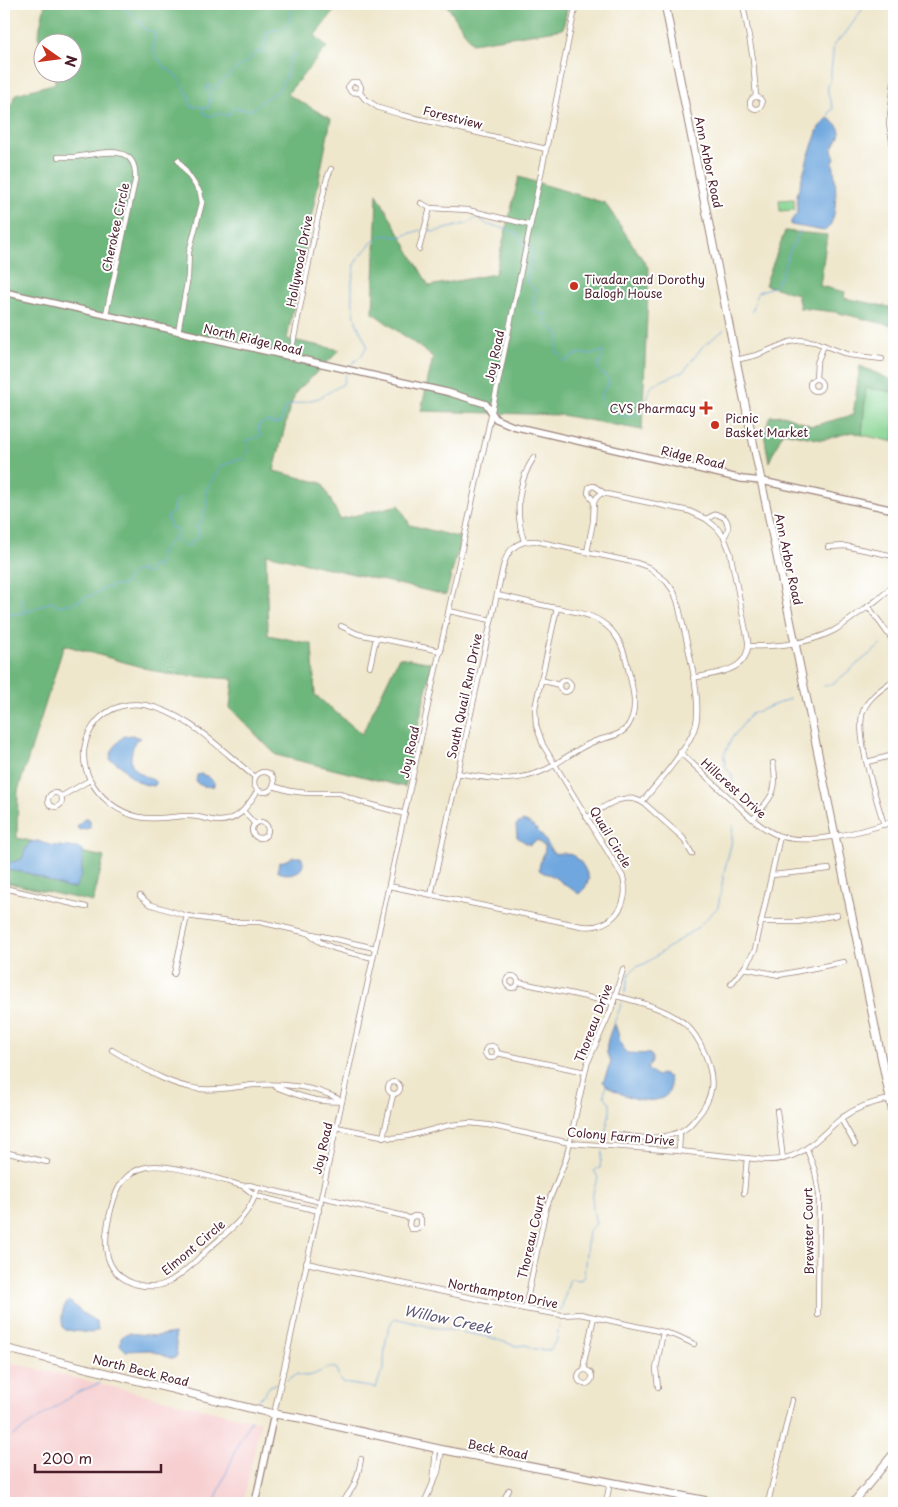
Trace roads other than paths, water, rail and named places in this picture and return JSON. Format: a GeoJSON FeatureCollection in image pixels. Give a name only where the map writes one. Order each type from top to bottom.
{"type":"FeatureCollection","features":[{"type":"Feature","properties":{"kind":"main road","name":"Ann Arbor Road"},"geometry":{"type":"LineString","coordinates":[[665,4],[736,360],[894,1118]]}},
{"type":"Feature","properties":{"kind":"main road","name":"North Beck Road"},"geometry":{"type":"LineString","coordinates":[[4,1348],[274,1414]]}},
{"type":"Feature","properties":{"kind":"main road","name":"Beck Road"},"geometry":{"type":"LineString","coordinates":[[274,1414],[439,1449],[718,1503]]}},
{"type":"Feature","properties":{"kind":"main road"},"geometry":{"type":"LineString","coordinates":[[854,1503],[894,1453]]}},
{"type":"Feature","properties":{"kind":"street","name":"Joy Road"},"geometry":{"type":"LineString","coordinates":[[257,1503],[306,1263],[492,413],[576,4]]}},
{"type":"Feature","properties":{"kind":"street"},"geometry":{"type":"LineString","coordinates":[[743,4],[753,59],[756,96]]}},
{"type":"Feature","properties":{"kind":"street"},"geometry":{"type":"LineString","coordinates":[[894,82],[889,124],[894,152]]}},
{"type":"Feature","properties":{"kind":"street","name":"Forestview"},"geometry":{"type":"LineString","coordinates":[[360,93],[365,99],[380,108],[546,149]]}},
{"type":"Feature","properties":{"kind":"street","name":"Cherokee Circle"},"geometry":{"type":"LineString","coordinates":[[58,157],[74,157],[115,151],[127,157],[134,168],[135,181],[106,314]]}},
{"type":"Feature","properties":{"kind":"street"},"geometry":{"type":"LineString","coordinates":[[178,160],[200,192],[202,203],[189,252],[188,277],[178,332]]}},
{"type":"Feature","properties":{"kind":"street","name":"Hollywood Drive"},"geometry":{"type":"LineString","coordinates":[[290,358],[316,222],[326,178],[331,168]]}},
{"type":"Feature","properties":{"kind":"street"},"geometry":{"type":"LineString","coordinates":[[421,203],[430,208],[468,210],[530,225]]}},
{"type":"Feature","properties":{"kind":"street"},"geometry":{"type":"LineString","coordinates":[[419,249],[430,208]]}},
{"type":"Feature","properties":{"kind":"street","name":"North Ridge Road"},"geometry":{"type":"LineString","coordinates":[[4,292],[447,392],[486,404],[492,413]]}},
{"type":"Feature","properties":{"kind":"street"},"geometry":{"type":"LineString","coordinates":[[736,360],[757,355],[795,340],[811,341],[849,355],[882,359]]}},
{"type":"Feature","properties":{"kind":"street"},"geometry":{"type":"LineString","coordinates":[[816,378],[817,364],[824,345]]}},
{"type":"Feature","properties":{"kind":"street","name":"Ridge Road"},"geometry":{"type":"LineString","coordinates":[[492,413],[496,419],[513,426],[742,479],[762,481],[894,510]]}},
{"type":"Feature","properties":{"kind":"street"},"geometry":{"type":"LineString","coordinates":[[534,457],[526,469],[518,510],[524,541],[536,541],[642,564],[654,570],[666,581],[674,592],[678,603],[698,703],[697,719],[692,735],[642,802]]}},
{"type":"Feature","properties":{"kind":"street"},"geometry":{"type":"LineString","coordinates":[[594,502],[588,493],[589,487],[594,486],[604,493],[689,511],[706,519],[724,537],[730,552],[748,646],[744,659],[735,668],[693,678]]}},
{"type":"Feature","properties":{"kind":"street"},"geometry":{"type":"LineString","coordinates":[[586,552],[593,522],[594,502],[596,497],[604,493]]}},
{"type":"Feature","properties":{"kind":"street"},"geometry":{"type":"LineString","coordinates":[[706,519],[716,514],[725,518],[728,526],[724,537]]}},
{"type":"Feature","properties":{"kind":"street","name":"South Quail Run Drive"},"geometry":{"type":"LineString","coordinates":[[431,895],[506,556],[514,547],[524,541]]}},
{"type":"Feature","properties":{"kind":"street"},"geometry":{"type":"LineString","coordinates":[[828,547],[845,546],[894,556]]}},
{"type":"Feature","properties":{"kind":"street"},"geometry":{"type":"LineString","coordinates":[[748,646],[775,646],[816,638],[832,631],[868,606],[886,593],[894,583]]}},
{"type":"Feature","properties":{"kind":"street"},"geometry":{"type":"LineString","coordinates":[[457,773],[489,779],[511,779],[532,775],[590,744],[623,732],[630,722],[634,701],[625,653],[614,633],[605,624],[593,618],[557,608],[497,595]]}},
{"type":"Feature","properties":{"kind":"street"},"geometry":{"type":"LineString","coordinates":[[868,606],[894,642]]}},
{"type":"Feature","properties":{"kind":"street","name":"Quail Circle"},"geometry":{"type":"LineString","coordinates":[[389,886],[581,926],[593,927],[605,923],[615,916],[622,906],[625,896],[625,884],[620,871],[541,741],[536,725],[535,708],[557,608]]}},
{"type":"Feature","properties":{"kind":"street"},"geometry":{"type":"LineString","coordinates":[[449,611],[491,620]]}},
{"type":"Feature","properties":{"kind":"street"},"geometry":{"type":"LineString","coordinates":[[341,626],[349,631],[376,638],[441,651]]}},
{"type":"Feature","properties":{"kind":"street"},"geometry":{"type":"LineString","coordinates":[[370,666],[376,638]]}},
{"type":"Feature","properties":{"kind":"street"},"geometry":{"type":"LineString","coordinates":[[541,680],[559,685]]}},
{"type":"Feature","properties":{"kind":"street"},"geometry":{"type":"LineString","coordinates":[[884,825],[860,728],[862,712],[871,698],[894,680]]}},
{"type":"Feature","properties":{"kind":"street"},"geometry":{"type":"LineString","coordinates":[[255,777],[197,729],[155,708],[135,704],[119,706],[107,712],[91,730],[86,740],[84,764],[90,780],[106,799],[120,810],[138,817],[157,819],[198,816],[220,821],[232,819],[244,812],[258,790]]}},
{"type":"Feature","properties":{"kind":"street","name":"Hillcrest Drive"},"geometry":{"type":"LineString","coordinates":[[680,752],[753,819],[780,836],[804,839],[835,836],[894,821]]}},
{"type":"Feature","properties":{"kind":"street"},"geometry":{"type":"LineString","coordinates":[[867,762],[894,755]]}},
{"type":"Feature","properties":{"kind":"street"},"geometry":{"type":"LineString","coordinates":[[753,819],[775,789],[774,763]]}},
{"type":"Feature","properties":{"kind":"street"},"geometry":{"type":"LineString","coordinates":[[266,773],[273,778],[273,786],[265,792],[258,790],[254,784],[255,777],[258,774],[266,773]]}},
{"type":"Feature","properties":{"kind":"street"},"geometry":{"type":"LineString","coordinates":[[62,796],[90,780]]}},
{"type":"Feature","properties":{"kind":"street"},"geometry":{"type":"LineString","coordinates":[[273,786],[307,793],[340,793],[358,801],[405,814]]}},
{"type":"Feature","properties":{"kind":"street"},"geometry":{"type":"LineString","coordinates":[[587,818],[620,798],[631,798],[642,802],[683,838],[692,854]]}},
{"type":"Feature","properties":{"kind":"street"},"geometry":{"type":"LineString","coordinates":[[244,812],[255,824]]}},
{"type":"Feature","properties":{"kind":"street"},"geometry":{"type":"LineString","coordinates":[[731,984],[755,950],[780,836]]}},
{"type":"Feature","properties":{"kind":"street"},"geometry":{"type":"LineString","coordinates":[[772,875],[829,869]]}},
{"type":"Feature","properties":{"kind":"street"},"geometry":{"type":"LineString","coordinates":[[4,888],[86,907]]}},
{"type":"Feature","properties":{"kind":"street"},"geometry":{"type":"LineString","coordinates":[[140,896],[149,904],[187,916],[229,922],[260,922],[375,948]]}},
{"type":"Feature","properties":{"kind":"street"},"geometry":{"type":"LineString","coordinates":[[761,922],[798,922],[837,915]]}},
{"type":"Feature","properties":{"kind":"street"},"geometry":{"type":"LineString","coordinates":[[174,974],[187,916]]}},
{"type":"Feature","properties":{"kind":"street"},"geometry":{"type":"LineString","coordinates":[[308,933],[327,947],[373,958]]}},
{"type":"Feature","properties":{"kind":"street"},"geometry":{"type":"LineString","coordinates":[[744,968],[778,975],[844,962]]}},
{"type":"Feature","properties":{"kind":"street","name":"Thoreau Drive"},"geometry":{"type":"LineString","coordinates":[[570,1143],[585,1072],[593,1049],[614,1003],[623,969]]}},
{"type":"Feature","properties":{"kind":"street"},"geometry":{"type":"LineString","coordinates":[[518,982],[614,1003]]}},
{"type":"Feature","properties":{"kind":"street"},"geometry":{"type":"LineString","coordinates":[[614,1134],[647,1138],[680,1132],[691,1124],[706,1103],[710,1092],[711,1071],[700,1043],[691,1029],[677,1018],[654,1006],[616,996]]}},
{"type":"Feature","properties":{"kind":"street"},"geometry":{"type":"LineString","coordinates":[[112,1050],[162,1079],[181,1086],[201,1089],[221,1089],[254,1085],[274,1086],[289,1093],[331,1103],[342,1101]]}},
{"type":"Feature","properties":{"kind":"street"},"geometry":{"type":"LineString","coordinates":[[497,1054],[585,1072]]}},
{"type":"Feature","properties":{"kind":"street"},"geometry":{"type":"LineString","coordinates":[[384,1137],[393,1095]]}},
{"type":"Feature","properties":{"kind":"street","name":"Colony Farm Drive"},"geometry":{"type":"LineString","coordinates":[[336,1127],[384,1137],[408,1136],[450,1125],[470,1123],[488,1125],[570,1143],[679,1151],[769,1161],[796,1155],[807,1149],[841,1119],[862,1106],[890,1099]]}},
{"type":"Feature","properties":{"kind":"street"},"geometry":{"type":"LineString","coordinates":[[777,1111],[784,1159]]}},
{"type":"Feature","properties":{"kind":"street"},"geometry":{"type":"LineString","coordinates":[[841,1119],[855,1144]]}},
{"type":"Feature","properties":{"kind":"street"},"geometry":{"type":"LineString","coordinates":[[679,1151],[680,1132]]}},
{"type":"Feature","properties":{"kind":"street","name":"Thoreau Court"},"geometry":{"type":"LineString","coordinates":[[525,1309],[546,1208],[564,1168],[570,1143]]}},
{"type":"Feature","properties":{"kind":"street","name":"Brewster Court"},"geometry":{"type":"LineString","coordinates":[[807,1149],[815,1171],[819,1194],[818,1315]]}},
{"type":"Feature","properties":{"kind":"street"},"geometry":{"type":"LineString","coordinates":[[4,1152],[46,1162]]}},
{"type":"Feature","properties":{"kind":"street"},"geometry":{"type":"LineString","coordinates":[[744,1193],[747,1158]]}},
{"type":"Feature","properties":{"kind":"street","name":"Elmont Circle"},"geometry":{"type":"LineString","coordinates":[[258,1188],[256,1196],[246,1214],[167,1283],[148,1286],[132,1283],[122,1277],[110,1262],[105,1238],[115,1194],[122,1181],[137,1170],[152,1166],[162,1166],[244,1186],[258,1188],[294,1196],[404,1216],[410,1219]]}},
{"type":"Feature","properties":{"kind":"street","name":"Elmont Circle"},"geometry":{"type":"LineString","coordinates":[[244,1186],[256,1196],[319,1210]]}},
{"type":"Feature","properties":{"kind":"street"},"geometry":{"type":"LineString","coordinates":[[274,1200],[276,1192]]}},
{"type":"Feature","properties":{"kind":"street"},"geometry":{"type":"LineString","coordinates":[[292,1204],[294,1196]]}},
{"type":"Feature","properties":{"kind":"street","name":"Northampton Drive"},"geometry":{"type":"LineString","coordinates":[[306,1263],[525,1309],[562,1314],[580,1314],[663,1332],[694,1344]]}},
{"type":"Feature","properties":{"kind":"street"},"geometry":{"type":"LineString","coordinates":[[585,1370],[584,1362],[594,1317]]}},
{"type":"Feature","properties":{"kind":"street"},"geometry":{"type":"LineString","coordinates":[[658,1387],[656,1369],[663,1332]]}},
{"type":"Feature","properties":{"kind":"street"},"geometry":{"type":"LineString","coordinates":[[768,1503],[792,1400]]}},
{"type":"Feature","properties":{"kind":"street"},"geometry":{"type":"LineString","coordinates":[[424,1503],[432,1484],[439,1449]]}},
{"type":"Feature","properties":{"kind":"street"},"geometry":{"type":"LineString","coordinates":[[340,1503],[353,1487],[361,1459]]}},
{"type":"Feature","properties":{"kind":"street"},"geometry":{"type":"LineString","coordinates":[[606,1503],[610,1482]]}},
{"type":"Feature","properties":{"kind":"street"},"geometry":{"type":"LineString","coordinates":[[502,1503],[509,1490]]}},
{"type":"Feature","properties":{"kind":"water"},"geometry":{"type":"Polygon","coordinates":[[[828,118],[840,130],[839,137],[832,150],[835,158],[833,163],[836,189],[833,220],[824,231],[791,225],[791,221],[797,213],[797,195],[808,157],[819,127],[828,118]]]}},
{"type":"Feature","properties":{"kind":"water"},"geometry":{"type":"Polygon","coordinates":[[[132,735],[140,738],[135,741],[132,749],[131,762],[136,770],[157,783],[154,786],[138,782],[116,762],[110,760],[113,750],[119,741],[124,736],[132,735]]]}},
{"type":"Feature","properties":{"kind":"water"},"geometry":{"type":"Polygon","coordinates":[[[201,774],[209,777],[214,782],[214,786],[204,786],[196,782],[197,775],[201,774]]]}},
{"type":"Feature","properties":{"kind":"water"},"geometry":{"type":"Polygon","coordinates":[[[86,817],[90,820],[90,828],[80,830],[77,828],[78,825],[86,817]]]}},
{"type":"Feature","properties":{"kind":"water"},"geometry":{"type":"Polygon","coordinates":[[[522,821],[527,822],[536,829],[553,853],[570,854],[581,862],[589,879],[585,888],[579,894],[551,875],[539,870],[545,846],[537,840],[529,845],[517,837],[516,825],[522,821]]]}},
{"type":"Feature","properties":{"kind":"water"},"geometry":{"type":"Polygon","coordinates":[[[38,841],[49,845],[81,849],[83,851],[81,876],[75,888],[67,888],[28,873],[4,869],[4,865],[7,862],[22,859],[30,842],[38,841]]]}},
{"type":"Feature","properties":{"kind":"water"},"geometry":{"type":"Polygon","coordinates":[[[293,857],[301,857],[303,862],[300,870],[291,874],[277,871],[279,863],[293,857]]]}},
{"type":"Feature","properties":{"kind":"water"},"geometry":{"type":"Polygon","coordinates":[[[614,1023],[622,1046],[627,1053],[650,1054],[652,1062],[647,1069],[657,1076],[661,1074],[669,1077],[670,1089],[665,1096],[656,1100],[633,1098],[610,1088],[603,1082],[611,1062],[608,1057],[607,1048],[608,1038],[614,1023]]]}},
{"type":"Feature","properties":{"kind":"water"},"geometry":{"type":"Polygon","coordinates":[[[69,1301],[97,1322],[98,1330],[91,1333],[63,1328],[62,1313],[64,1306],[69,1301]]]}},
{"type":"Feature","properties":{"kind":"water"},"geometry":{"type":"Polygon","coordinates":[[[129,1333],[156,1336],[175,1333],[177,1355],[175,1358],[170,1358],[150,1350],[126,1351],[120,1345],[121,1338],[129,1333]]]}},
{"type":"Feature","properties":{"kind":"waterway"},"geometry":{"type":"LineString","coordinates":[[127,4],[127,11],[140,21],[143,28],[155,33],[153,51],[163,66],[176,75],[189,95],[190,106],[208,108],[210,95],[207,91],[207,86],[209,85],[215,90],[229,74],[258,51],[260,53],[263,51],[266,32],[285,28],[291,17],[289,12],[295,5]]}},
{"type":"Feature","properties":{"kind":"waterway"},"geometry":{"type":"LineString","coordinates":[[828,119],[830,111],[833,109],[828,96],[828,86],[834,44],[845,34],[864,7]]}},
{"type":"Feature","properties":{"kind":"waterway"},"geometry":{"type":"LineString","coordinates":[[203,109],[205,114],[209,116],[220,113],[228,116],[233,108],[252,110],[264,99],[278,91],[286,77],[289,61],[293,55],[297,54]]}},
{"type":"Feature","properties":{"kind":"waterway"},"geometry":{"type":"LineString","coordinates":[[429,230],[434,232],[469,223],[477,217],[488,225],[508,229],[519,235],[521,243],[530,246],[533,252],[526,283],[537,290],[533,299],[533,305],[538,314],[547,314],[546,321]]}},
{"type":"Feature","properties":{"kind":"waterway"},"geometry":{"type":"LineString","coordinates":[[348,367],[362,355],[367,345],[356,322],[352,298],[352,281],[356,261],[372,242],[383,235],[399,237],[421,230]]}},
{"type":"Feature","properties":{"kind":"waterway"},"geometry":{"type":"LineString","coordinates":[[752,312],[758,292],[773,287],[781,276],[788,255],[800,231]]}},
{"type":"Feature","properties":{"kind":"waterway"},"geometry":{"type":"LineString","coordinates":[[546,324],[559,334],[556,350],[564,361],[581,353],[586,355],[603,351],[603,357],[597,368],[609,382],[601,395],[600,401],[609,410],[621,416],[633,415],[639,412],[644,407],[652,385],[684,371],[703,346],[724,330]]}},
{"type":"Feature","properties":{"kind":"waterway"},"geometry":{"type":"LineString","coordinates":[[172,538],[189,547],[192,541],[198,538],[197,526],[204,517],[203,512],[207,508],[207,488],[220,467],[236,460],[244,459],[245,455],[250,451],[246,441],[261,436],[258,431],[259,424],[270,421],[271,424],[279,423],[283,419],[282,416],[287,406],[319,398],[343,384],[346,374]]}},
{"type":"Feature","properties":{"kind":"waterway"},"geometry":{"type":"LineString","coordinates":[[4,614],[25,613],[50,602],[61,606],[68,603],[71,605],[87,596],[93,596],[103,588],[109,588],[111,585],[122,586],[131,574],[140,569],[143,573],[149,573],[149,568],[152,566],[158,567],[161,557],[160,552],[177,534],[177,530],[171,527],[167,517],[173,512],[174,503],[179,498]]}},
{"type":"Feature","properties":{"kind":"waterway"},"geometry":{"type":"LineString","coordinates":[[21,597],[25,612]]}},
{"type":"Feature","properties":{"kind":"waterway","name":"Willow Creek"},"geometry":{"type":"LineString","coordinates":[[824,686],[834,683],[882,644]]}},
{"type":"Feature","properties":{"kind":"waterway","name":"Willow Creek"},"geometry":{"type":"LineString","coordinates":[[733,784],[732,775],[725,766],[724,755],[732,738],[751,714],[789,699]]}},
{"type":"Feature","properties":{"kind":"waterway","name":"Willow Creek"},"geometry":{"type":"LineString","coordinates":[[625,993],[629,974],[636,967],[646,963],[698,927],[718,907],[733,826]]}},
{"type":"Feature","properties":{"kind":"waterway","name":"Willow Creek"},"geometry":{"type":"LineString","coordinates":[[614,1023],[622,1003]]}},
{"type":"Feature","properties":{"kind":"waterway","name":"Willow Creek"},"geometry":{"type":"LineString","coordinates":[[604,1139],[610,1111],[610,1104],[604,1095],[606,1085]]}},
{"type":"Feature","properties":{"kind":"waterway","name":"Willow Creek"},"geometry":{"type":"LineString","coordinates":[[561,1310],[569,1281],[571,1279],[581,1280],[584,1276],[588,1231],[596,1224],[593,1201],[598,1178],[594,1170],[600,1168],[602,1152]]}},
{"type":"Feature","properties":{"kind":"waterway","name":"Willow Creek"},"geometry":{"type":"LineString","coordinates":[[287,1380],[297,1374],[310,1376],[332,1368],[337,1369],[338,1376],[343,1383],[376,1388],[381,1373],[384,1370],[387,1336],[394,1318],[431,1327],[489,1337],[516,1346],[526,1345],[535,1349],[550,1350],[557,1339],[560,1319]]}},
{"type":"Feature","properties":{"kind":"waterway"},"geometry":{"type":"LineString","coordinates":[[13,1436],[76,1393],[100,1383]]}},
{"type":"Feature","properties":{"kind":"waterway","name":"Willow Creek"},"geometry":{"type":"LineString","coordinates":[[256,1402],[270,1386],[276,1384]]}},
{"type":"Feature","properties":{"kind":"waterway","name":"Willow Creek"},"geometry":{"type":"LineString","coordinates":[[214,1503],[239,1442],[251,1420]]}},
{"type":"Feature","properties":{"kind":"place","name":"Tivadar and Dorothy Balogh House"},"geometry":{"type":"Point","coordinates":[574,286]}},
{"type":"Feature","properties":{"kind":"place","name":"CVS Pharmacy"},"geometry":{"type":"Point","coordinates":[706,408]}},
{"type":"Feature","properties":{"kind":"place","name":"Picnic Basket Market"},"geometry":{"type":"Point","coordinates":[715,425]}}]}
